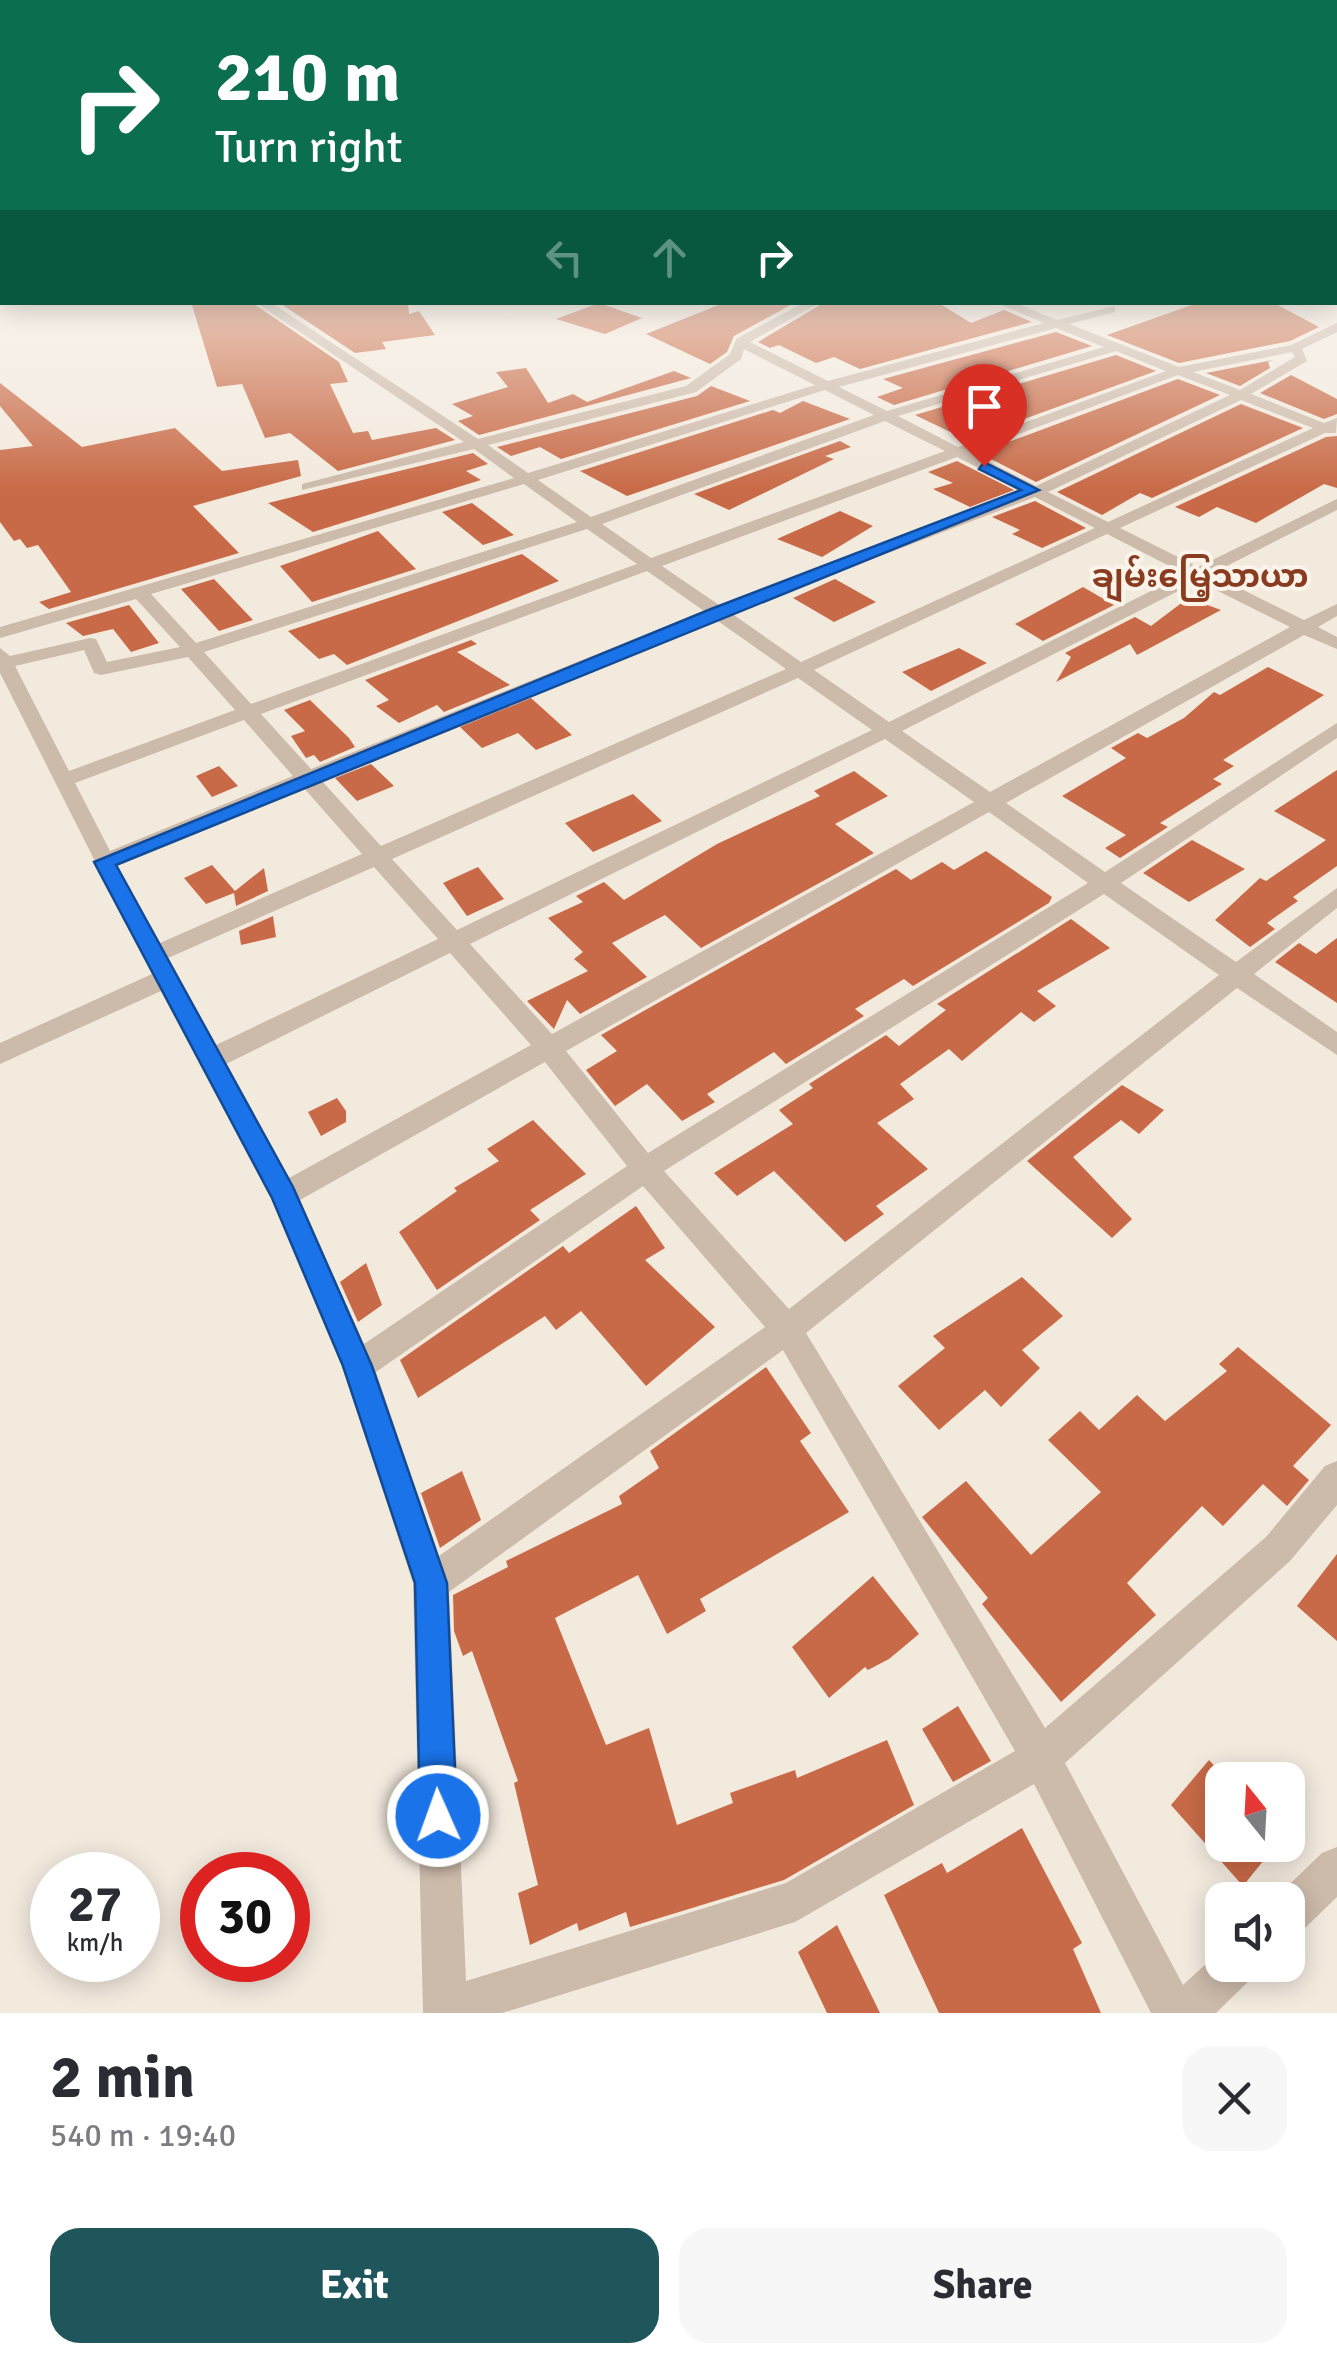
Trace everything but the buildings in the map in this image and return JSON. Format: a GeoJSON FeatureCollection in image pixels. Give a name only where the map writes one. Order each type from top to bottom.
{"type":"FeatureCollection","features":[{"type":"Feature","properties":{"kind":"street"},"geometry":{"type":"LineString","coordinates":[[266,305],[526,479],[1337,1046]]}},
{"type":"Feature","properties":{"kind":"street"},"geometry":{"type":"LineString","coordinates":[[307,487],[690,389],[728,364],[736,356],[740,342],[809,305]]}},
{"type":"Feature","properties":{"kind":"street"},"geometry":{"type":"LineString","coordinates":[[1008,305],[1333,427]]}},
{"type":"Feature","properties":{"kind":"street"},"geometry":{"type":"LineString","coordinates":[[2,650],[140,592],[826,386],[1111,310]]}},
{"type":"Feature","properties":{"kind":"street"},"geometry":{"type":"LineString","coordinates":[[63,780],[1178,371],[1295,348],[1337,326]]}},
{"type":"Feature","properties":{"kind":"street"},"geometry":{"type":"LineString","coordinates":[[740,342],[1337,644]]}},
{"type":"Feature","properties":{"kind":"street"},"geometry":{"type":"LineString","coordinates":[[2,650],[90,643],[101,669],[193,650],[588,523],[884,416],[1117,347]]}},
{"type":"Feature","properties":{"kind":"street"},"geometry":{"type":"LineString","coordinates":[[104,862],[716,612],[1032,490],[1244,396],[1302,358],[1295,348]]}},
{"type":"Feature","properties":{"kind":"street"},"geometry":{"type":"LineString","coordinates":[[0,1054],[160,966],[378,856],[1333,427]]}},
{"type":"Feature","properties":{"kind":"street"},"geometry":{"type":"LineString","coordinates":[[210,1060],[887,731],[1201,576],[1337,504]]}},
{"type":"Feature","properties":{"kind":"street"},"geometry":{"type":"LineString","coordinates":[[140,592],[549,1048],[645,1169],[787,1328],[1041,1758],[1174,2013]]}},
{"type":"Feature","properties":{"kind":"street"},"geometry":{"type":"LineString","coordinates":[[284,1195],[1337,609]]}},
{"type":"Feature","properties":{"kind":"street"},"geometry":{"type":"LineString","coordinates":[[2,650],[104,862],[284,1195],[358,1366],[431,1583],[445,2011],[795,1900],[1041,1758],[1278,1549],[1337,1478]]}},
{"type":"Feature","properties":{"kind":"street"},"geometry":{"type":"LineString","coordinates":[[358,1366],[645,1169],[1104,883],[1337,729]]}},
{"type":"Feature","properties":{"kind":"street"},"geometry":{"type":"LineString","coordinates":[[431,1583],[787,1328],[1337,896]]}},
{"type":"Feature","properties":{"kind":"street"},"geometry":{"type":"LineString","coordinates":[[1305,1899],[1337,1868]]}},
{"type":"Feature","properties":{"kind":"street"},"geometry":{"type":"LineString","coordinates":[[1185,2013],[1217,1982]]}},
{"type":"Feature","properties":{"kind":"district","name":"ချမ်းမြေ့သာယာ"},"geometry":{"type":"Point","coordinates":[1200,576]}},
{"type":"Feature","properties":{"kind":"route"},"geometry":{"type":"LineString","coordinates":[[438,1816],[431,1583],[358,1366],[284,1195],[104,862],[716,612],[1032,490],[984,466]]}}]}
